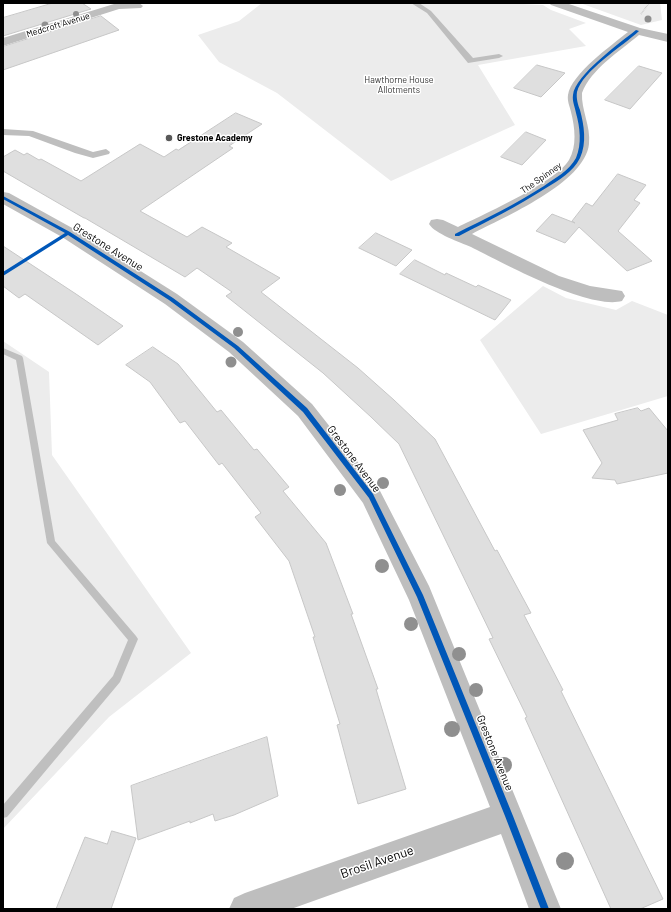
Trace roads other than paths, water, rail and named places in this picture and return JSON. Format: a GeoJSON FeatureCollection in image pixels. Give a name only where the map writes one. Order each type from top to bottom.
{"type":"FeatureCollection","features":[{"type":"Feature","properties":{"kind":"street"},"geometry":{"type":"LineString","coordinates":[[555,3],[637,31],[668,38]]}},
{"type":"Feature","properties":{"kind":"street","name":"Medcroft Avenue"},"geometry":{"type":"LineString","coordinates":[[3,42],[118,6],[137,6]]}},
{"type":"Feature","properties":{"kind":"street","name":"The Spinney"},"geometry":{"type":"LineString","coordinates":[[458,235],[528,199],[559,178],[574,164],[582,149],[582,130],[576,105],[575,92],[582,80],[599,63],[637,31]]}},
{"type":"Feature","properties":{"kind":"street","name":"Grestone Avenue"},"geometry":{"type":"LineString","coordinates":[[3,197],[68,233],[172,299],[236,347],[304,410],[371,496],[420,595],[545,909]]}},
{"type":"Feature","properties":{"kind":"street"},"geometry":{"type":"LineString","coordinates":[[437,224],[553,280],[589,292],[616,296]]}},
{"type":"Feature","properties":{"kind":"street","name":"Brosil Avenue"},"geometry":{"type":"LineString","coordinates":[[245,909],[509,816]]}},
{"type":"Feature","properties":{"kind":"lane"},"geometry":{"type":"LineString","coordinates":[[414,3],[429,12],[471,61],[499,56]]}},
{"type":"Feature","properties":{"kind":"lane"},"geometry":{"type":"LineString","coordinates":[[3,132],[30,133],[93,155],[106,152]]}},
{"type":"Feature","properties":{"kind":"waterway"},"geometry":{"type":"LineString","coordinates":[[3,351],[19,358],[51,543],[133,639],[117,679],[3,813]]}},
{"type":"Feature","properties":{"kind":"place","name":"Grestone Academy"},"geometry":{"type":"Point","coordinates":[169,138]}},
{"type":"Feature","properties":{"kind":"park label","name":"Hawthorne House Allotments"},"geometry":{"type":"Point","coordinates":[399,86]}}]}
